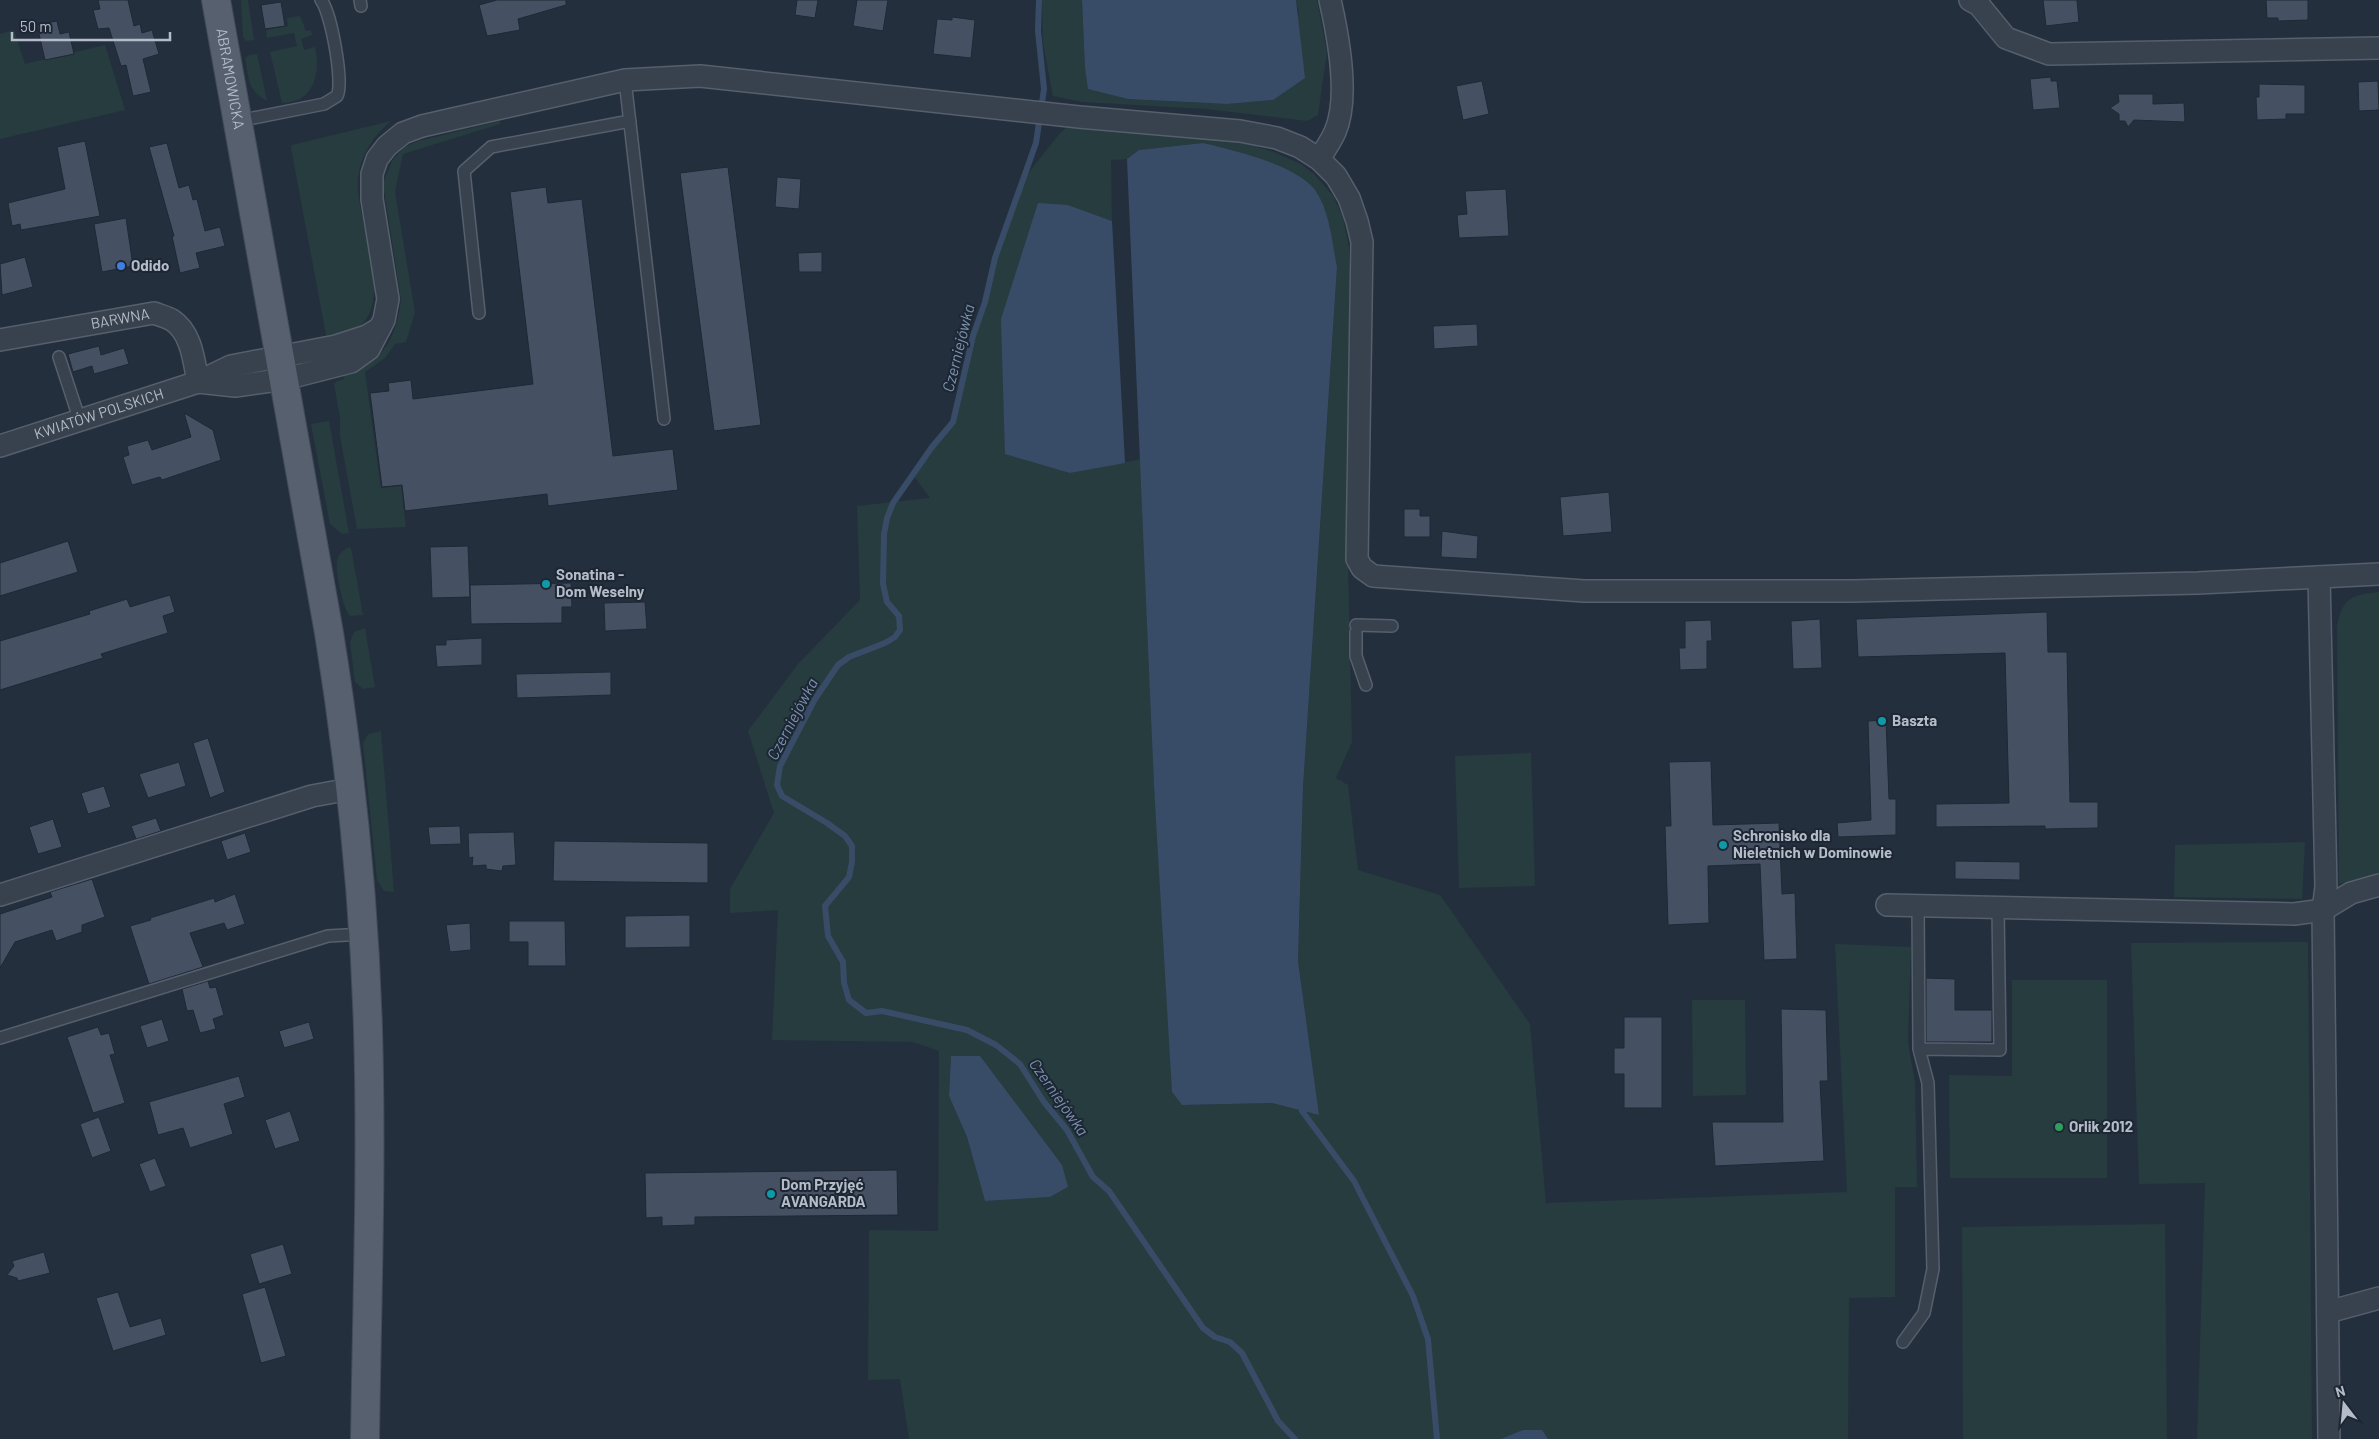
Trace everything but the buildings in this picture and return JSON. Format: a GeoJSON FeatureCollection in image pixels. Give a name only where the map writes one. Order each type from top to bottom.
{"type":"FeatureCollection","features":[{"type":"Feature","properties":{"kind":"main road","name":"ABRAMOWICKA"},"geometry":{"type":"LineString","coordinates":[[216,0],[338,683],[350,789],[364,934],[368,1028],[370,1164],[365,1439]]}},
{"type":"Feature","properties":{"kind":"street"},"geometry":{"type":"LineString","coordinates":[[1319,159],[1336,131],[1342,88],[1340,50],[1330,0]]}},
{"type":"Feature","properties":{"kind":"street"},"geometry":{"type":"LineString","coordinates":[[1970,0],[1979,5],[2006,38],[2049,54],[2379,48]]}},
{"type":"Feature","properties":{"kind":"street"},"geometry":{"type":"LineString","coordinates":[[625,80],[700,76],[1078,118],[1258,133],[1290,143],[1319,159],[1336,176],[1349,198],[1362,242],[1358,559],[1362,568],[1373,576],[1552,590],[1611,591],[1950,590],[2198,583],[2379,574]]}},
{"type":"Feature","properties":{"kind":"street","name":"KWIATÓW POLSKICH"},"geometry":{"type":"LineString","coordinates":[[0,446],[198,382],[231,366],[283,367],[350,342],[380,328],[386,313],[387,289],[371,188],[374,166],[387,146],[403,133],[422,126],[625,80]]}},
{"type":"Feature","properties":{"kind":"street","name":"BARWNA"},"geometry":{"type":"LineString","coordinates":[[0,340],[154,313],[173,320],[185,336],[190,346],[198,382]]}},
{"type":"Feature","properties":{"kind":"street"},"geometry":{"type":"LineString","coordinates":[[2319,577],[2326,887],[2324,910],[2329,1439]]}},
{"type":"Feature","properties":{"kind":"street"},"geometry":{"type":"LineString","coordinates":[[0,895],[312,796],[350,789]]}},
{"type":"Feature","properties":{"kind":"street"},"geometry":{"type":"LineString","coordinates":[[1887,905],[2294,914],[2324,910],[2351,893],[2379,885]]}},
{"type":"Feature","properties":{"kind":"street"},"geometry":{"type":"LineString","coordinates":[[2328,1312],[2379,1298]]}},
{"type":"Feature","properties":{"kind":"lane"},"geometry":{"type":"LineString","coordinates":[[238,121],[324,104],[337,96],[340,83],[329,16],[321,0]]}},
{"type":"Feature","properties":{"kind":"lane"},"geometry":{"type":"LineString","coordinates":[[625,80],[664,420]]}},
{"type":"Feature","properties":{"kind":"lane"},"geometry":{"type":"LineString","coordinates":[[479,313],[464,171],[491,148],[630,120]]}},
{"type":"Feature","properties":{"kind":"lane"},"geometry":{"type":"LineString","coordinates":[[59,357],[80,421]]}},
{"type":"Feature","properties":{"kind":"lane"},"geometry":{"type":"LineString","coordinates":[[1366,685],[1356,656],[1356,628],[1392,626]]}},
{"type":"Feature","properties":{"kind":"lane"},"geometry":{"type":"LineString","coordinates":[[1903,1342],[1924,1313],[1933,1269],[1928,1083],[1920,1049],[1918,907]]}},
{"type":"Feature","properties":{"kind":"lane"},"geometry":{"type":"LineString","coordinates":[[1920,1049],[2000,1050],[1997,980],[1998,908]]}},
{"type":"Feature","properties":{"kind":"lane"},"geometry":{"type":"LineString","coordinates":[[0,1038],[328,936],[364,934]]}},
{"type":"Feature","properties":{"kind":"green space"},"geometry":{"type":"Polygon","coordinates":[[[241,0],[248,0],[254,40],[246,41],[243,37],[241,0]]]}},
{"type":"Feature","properties":{"kind":"green space"},"geometry":{"type":"Polygon","coordinates":[[[1042,0],[1082,0],[1085,68],[1089,89],[1128,99],[1227,104],[1273,100],[1299,13],[1296,0],[1317,0],[1327,52],[1318,115],[1307,121],[1206,109],[1083,102],[1053,96],[1043,43],[1042,0]]]}},
{"type":"Feature","properties":{"kind":"green space"},"geometry":{"type":"Polygon","coordinates":[[[300,16],[306,31],[311,30],[312,35],[301,39],[304,50],[315,47],[317,57],[316,76],[313,85],[302,98],[293,102],[282,103],[270,52],[297,46],[294,33],[267,38],[266,30],[288,26],[287,18],[300,16]]]}},
{"type":"Feature","properties":{"kind":"green space"},"geometry":{"type":"Polygon","coordinates":[[[14,30],[25,64],[105,45],[125,110],[0,139],[0,34],[14,30]]]}},
{"type":"Feature","properties":{"kind":"green space"},"geometry":{"type":"Polygon","coordinates":[[[257,54],[267,101],[256,93],[248,78],[245,58],[249,55],[257,54]]]}},
{"type":"Feature","properties":{"kind":"green space"},"geometry":{"type":"Polygon","coordinates":[[[391,121],[368,147],[361,163],[358,180],[362,216],[374,281],[373,300],[368,317],[356,329],[327,340],[291,148],[292,145],[391,121]]]}},
{"type":"Feature","properties":{"kind":"green space"},"geometry":{"type":"Polygon","coordinates":[[[500,121],[500,124],[403,154],[395,192],[415,312],[406,342],[395,344],[385,358],[365,372],[381,488],[401,486],[406,527],[357,529],[340,436],[340,418],[334,384],[344,379],[342,374],[356,370],[377,357],[391,338],[399,314],[401,300],[383,183],[392,161],[404,147],[419,141],[500,121]]]}},
{"type":"Feature","properties":{"kind":"green space"},"geometry":{"type":"Polygon","coordinates":[[[1069,126],[1248,144],[1274,152],[1301,164],[1314,174],[1333,196],[1343,218],[1349,248],[1351,312],[1346,470],[1352,742],[1336,778],[1348,785],[1358,870],[1440,895],[1530,1024],[1546,1203],[1847,1192],[1835,944],[1911,947],[1908,1042],[1915,1083],[1917,1187],[1895,1187],[1895,1297],[1849,1298],[1848,1439],[909,1439],[900,1379],[868,1380],[869,1230],[938,1231],[939,1051],[913,1042],[772,1040],[778,910],[730,913],[730,889],[774,813],[748,731],[798,664],[860,600],[857,506],[930,498],[913,475],[932,447],[953,422],[973,336],[985,302],[995,258],[1018,186],[1060,133],[1069,126]],[[1203,143],[1139,150],[1127,159],[1111,160],[1112,221],[1068,205],[1070,473],[1142,459],[1154,786],[1182,1105],[1272,1103],[1319,1115],[1298,961],[1303,787],[1337,268],[1278,166],[1239,152],[1203,143]],[[951,1056],[949,1096],[967,1137],[985,1201],[1050,1197],[1068,1187],[951,1056]]]}},
{"type":"Feature","properties":{"kind":"green space"},"geometry":{"type":"Polygon","coordinates":[[[329,421],[349,533],[342,534],[330,524],[311,424],[329,421]]]}},
{"type":"Feature","properties":{"kind":"green space"},"geometry":{"type":"Polygon","coordinates":[[[347,548],[351,548],[363,615],[350,616],[340,590],[337,561],[340,553],[347,548]]]}},
{"type":"Feature","properties":{"kind":"green space"},"geometry":{"type":"Polygon","coordinates":[[[2379,592],[2379,873],[2339,884],[2337,627],[2342,610],[2349,600],[2361,595],[2379,592]]]}},
{"type":"Feature","properties":{"kind":"green space"},"geometry":{"type":"Polygon","coordinates":[[[365,628],[375,687],[363,689],[355,682],[350,642],[354,632],[365,628]]]}},
{"type":"Feature","properties":{"kind":"green space"},"geometry":{"type":"Polygon","coordinates":[[[381,731],[394,892],[384,891],[377,880],[363,743],[368,734],[381,731]]]}},
{"type":"Feature","properties":{"kind":"green space"},"geometry":{"type":"Polygon","coordinates":[[[1531,753],[1535,886],[1459,888],[1455,756],[1531,753]]]}},
{"type":"Feature","properties":{"kind":"green space"},"geometry":{"type":"Polygon","coordinates":[[[2305,842],[2302,899],[2174,897],[2175,845],[2305,842]]]}},
{"type":"Feature","properties":{"kind":"green space"},"geometry":{"type":"Polygon","coordinates":[[[2308,942],[2312,1439],[2197,1439],[2205,1183],[2139,1184],[2131,943],[2308,942]]]}},
{"type":"Feature","properties":{"kind":"green space","name":"Orlik 2012"},"geometry":{"type":"Polygon","coordinates":[[[2012,980],[2107,980],[2107,1178],[1950,1178],[1949,1075],[2012,1076],[2012,980]]]}},
{"type":"Feature","properties":{"kind":"green space"},"geometry":{"type":"Polygon","coordinates":[[[1692,1000],[1745,1000],[1746,1095],[1693,1096],[1692,1000]]]}},
{"type":"Feature","properties":{"kind":"green space"},"geometry":{"type":"Polygon","coordinates":[[[2165,1224],[2167,1439],[1963,1439],[1962,1227],[2165,1224]]]}},
{"type":"Feature","properties":{"kind":"water"},"geometry":{"type":"Polygon","coordinates":[[[1082,0],[1296,0],[1305,78],[1273,100],[1227,104],[1128,99],[1088,89],[1085,68],[1082,0]]]}},
{"type":"Feature","properties":{"kind":"water"},"geometry":{"type":"Polygon","coordinates":[[[1203,143],[1263,160],[1294,173],[1306,181],[1315,190],[1324,208],[1330,227],[1337,267],[1303,787],[1298,961],[1319,1115],[1272,1103],[1182,1105],[1172,1092],[1154,786],[1127,159],[1139,150],[1203,143]]]}},
{"type":"Feature","properties":{"kind":"water"},"geometry":{"type":"Polygon","coordinates":[[[1038,203],[1068,205],[1112,221],[1125,463],[1070,473],[1005,454],[1001,319],[1038,203]]]}},
{"type":"Feature","properties":{"kind":"water"},"geometry":{"type":"Polygon","coordinates":[[[951,1056],[980,1056],[1062,1165],[1068,1187],[1050,1197],[985,1201],[967,1137],[949,1096],[951,1056]]]}},
{"type":"Feature","properties":{"kind":"water"},"geometry":{"type":"Polygon","coordinates":[[[1523,1430],[1542,1430],[1548,1439],[1501,1439],[1523,1430]]]}},
{"type":"Feature","properties":{"kind":"waterway","name":"Czerniejówka"},"geometry":{"type":"LineString","coordinates":[[1039,0],[1038,31],[1044,89],[1036,143],[995,258],[985,302],[973,336],[953,422],[932,447],[893,503],[887,518],[884,534],[883,584],[887,602],[899,616],[900,630],[895,637],[885,643],[849,657],[838,665],[815,699],[780,766],[777,785],[782,796],[827,823],[845,836],[852,846],[852,862],[849,877],[825,906],[828,936],[843,962],[844,983],[849,1000],[866,1013],[882,1011],[967,1030],[996,1045],[1020,1064],[1044,1102],[1067,1130],[1093,1177],[1109,1191],[1203,1328],[1215,1337],[1230,1342],[1242,1353],[1278,1421],[1295,1439]]}},
{"type":"Feature","properties":{"kind":"waterway"},"geometry":{"type":"LineString","coordinates":[[1302,1111],[1354,1181],[1413,1296],[1428,1339],[1437,1439]]}},
{"type":"Feature","properties":{"kind":"place","name":"Odido"},"geometry":{"type":"Point","coordinates":[121,266]}},
{"type":"Feature","properties":{"kind":"place","name":"Sonatina - Dom Weselny"},"geometry":{"type":"Point","coordinates":[546,584]}},
{"type":"Feature","properties":{"kind":"place","name":"Baszta"},"geometry":{"type":"Point","coordinates":[1882,721]}},
{"type":"Feature","properties":{"kind":"place","name":"Schronisko dla Nieletnich w Dominowie"},"geometry":{"type":"Point","coordinates":[1723,845]}},
{"type":"Feature","properties":{"kind":"place","name":"Orlik 2012"},"geometry":{"type":"Point","coordinates":[2059,1127]}},
{"type":"Feature","properties":{"kind":"place","name":"Dom Przyjęć AVANGARDA"},"geometry":{"type":"Point","coordinates":[771,1194]}}]}
